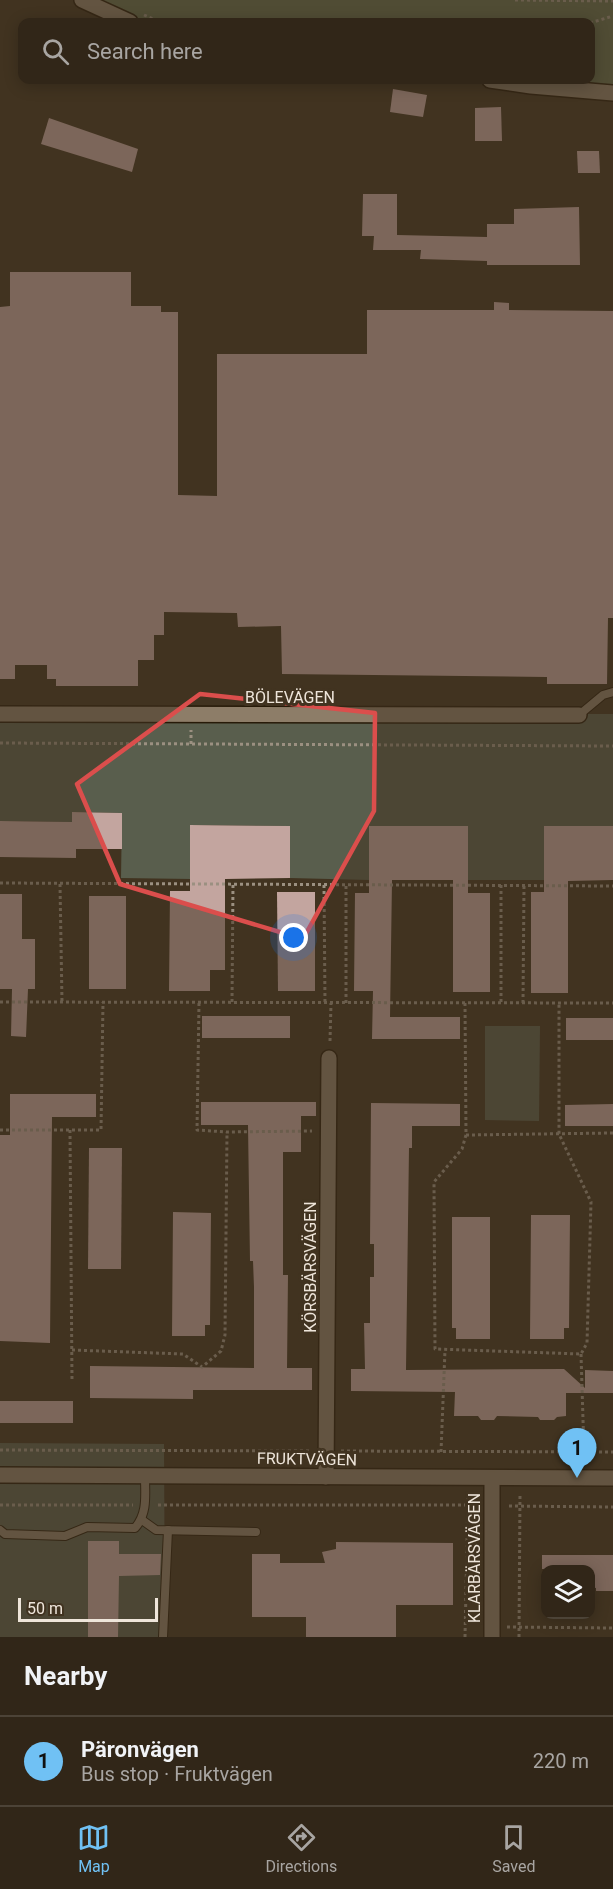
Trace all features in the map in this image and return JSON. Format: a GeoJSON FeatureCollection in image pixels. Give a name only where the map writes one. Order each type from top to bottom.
{"type":"FeatureCollection","features":[{"type":"Feature","properties":{"kind":"street"},"geometry":{"type":"LineString","coordinates":[[82,0],[121,18]]}},
{"type":"Feature","properties":{"kind":"street"},"geometry":{"type":"LineString","coordinates":[[517,84],[613,93]]}},
{"type":"Feature","properties":{"kind":"street","name":"BÖLEVÄGEN"},"geometry":{"type":"LineString","coordinates":[[0,714],[579,715]]}},
{"type":"Feature","properties":{"kind":"street","name":"KÖRSBÄRSVÄGEN"},"geometry":{"type":"LineString","coordinates":[[326,1477],[329,1058]]}},
{"type":"Feature","properties":{"kind":"street","name":"FRUKTVÄGEN"},"geometry":{"type":"LineString","coordinates":[[0,1475],[613,1478]]}},
{"type":"Feature","properties":{"kind":"street","name":"KLARBÄRSVÄGEN"},"geometry":{"type":"LineString","coordinates":[[492,1479],[492,1632]]}},
{"type":"Feature","properties":{"kind":"lane"},"geometry":{"type":"LineString","coordinates":[[579,715],[603,695],[613,692]]}},
{"type":"Feature","properties":{"kind":"lane"},"geometry":{"type":"LineString","coordinates":[[0,1530],[5,1534],[64,1536],[87,1527],[135,1528],[142,1520],[145,1505],[145,1476]]}},
{"type":"Feature","properties":{"kind":"lane"},"geometry":{"type":"LineString","coordinates":[[142,1520],[156,1530],[256,1532]]}},
{"type":"Feature","properties":{"kind":"lane"},"geometry":{"type":"LineString","coordinates":[[163,1637],[168,1530]]}},
{"type":"Feature","properties":{"kind":"path"},"geometry":{"type":"LineString","coordinates":[[515,0],[613,1]]}},
{"type":"Feature","properties":{"kind":"path"},"geometry":{"type":"LineString","coordinates":[[595,22],[613,16]]}},
{"type":"Feature","properties":{"kind":"path"},"geometry":{"type":"LineString","coordinates":[[0,744],[613,746]]}},
{"type":"Feature","properties":{"kind":"path"},"geometry":{"type":"LineString","coordinates":[[0,884],[613,886]]}},
{"type":"Feature","properties":{"kind":"path"},"geometry":{"type":"LineString","coordinates":[[60,884],[62,1002]]}},
{"type":"Feature","properties":{"kind":"path"},"geometry":{"type":"LineString","coordinates":[[232,1002],[233,884]]}},
{"type":"Feature","properties":{"kind":"path"},"geometry":{"type":"LineString","coordinates":[[324,885],[325,1003]]}},
{"type":"Feature","properties":{"kind":"path"},"geometry":{"type":"LineString","coordinates":[[346,885],[346,1003]]}},
{"type":"Feature","properties":{"kind":"path"},"geometry":{"type":"LineString","coordinates":[[501,885],[501,1003]]}},
{"type":"Feature","properties":{"kind":"path"},"geometry":{"type":"LineString","coordinates":[[523,1003],[524,885]]}},
{"type":"Feature","properties":{"kind":"path"},"geometry":{"type":"LineString","coordinates":[[0,1002],[613,1004]]}},
{"type":"Feature","properties":{"kind":"path"},"geometry":{"type":"LineString","coordinates":[[0,1130],[101,1130],[103,1002]]}},
{"type":"Feature","properties":{"kind":"path"},"geometry":{"type":"LineString","coordinates":[[200,1002],[197,1130],[227,1132],[328,1130]]}},
{"type":"Feature","properties":{"kind":"path"},"geometry":{"type":"LineString","coordinates":[[329,1058],[331,1002]]}},
{"type":"Feature","properties":{"kind":"path"},"geometry":{"type":"LineString","coordinates":[[465,1003],[466,1135],[462,1149],[434,1182],[435,1349],[581,1354]]}},
{"type":"Feature","properties":{"kind":"path"},"geometry":{"type":"LineString","coordinates":[[559,1003],[559,1134],[591,1202],[587,1342],[581,1354],[584,1452]]}},
{"type":"Feature","properties":{"kind":"path"},"geometry":{"type":"LineString","coordinates":[[70,1130],[72,1380]]}},
{"type":"Feature","properties":{"kind":"path"},"geometry":{"type":"LineString","coordinates":[[72,1350],[183,1354],[202,1367],[221,1351],[227,1318],[227,1132]]}},
{"type":"Feature","properties":{"kind":"path"},"geometry":{"type":"LineString","coordinates":[[466,1135],[613,1133]]}},
{"type":"Feature","properties":{"kind":"path"},"geometry":{"type":"LineString","coordinates":[[441,1452],[445,1350]]}},
{"type":"Feature","properties":{"kind":"path"},"geometry":{"type":"LineString","coordinates":[[0,1450],[613,1452]]}},
{"type":"Feature","properties":{"kind":"path"},"geometry":{"type":"LineString","coordinates":[[465,1637],[468,1452]]}},
{"type":"Feature","properties":{"kind":"path"},"geometry":{"type":"LineString","coordinates":[[519,1637],[520,1452]]}},
{"type":"Feature","properties":{"kind":"path"},"geometry":{"type":"LineString","coordinates":[[0,1505],[613,1507]]}},
{"type":"Feature","properties":{"kind":"path"},"geometry":{"type":"LineString","coordinates":[[492,1632],[519,1627],[613,1628]]}},
{"type":"Feature","properties":{"kind":"highlighted area"},"geometry":{"type":"Polygon","coordinates":[[[200,694],[375,713],[374,811],[303,939],[120,884],[77,784],[200,694]]]}},
{"type":"Feature","properties":{"kind":"green space"},"geometry":{"type":"Polygon","coordinates":[[[82,0],[613,0],[613,93],[528,84],[595,84],[595,18],[121,18],[82,0]]]}},
{"type":"Feature","properties":{"kind":"green space"},"geometry":{"type":"Polygon","coordinates":[[[0,714],[613,714],[613,826],[544,826],[546,880],[468,880],[468,826],[369,826],[370,880],[290,878],[290,826],[190,825],[192,879],[121,878],[122,813],[73,812],[72,822],[0,821],[0,714]]]}},
{"type":"Feature","properties":{"kind":"green space"},"geometry":{"type":"Polygon","coordinates":[[[485,1026],[540,1026],[539,1121],[485,1120],[485,1026]]]}},
{"type":"Feature","properties":{"kind":"green space"},"geometry":{"type":"Polygon","coordinates":[[[0,1443],[164,1444],[165,1637],[0,1637],[0,1443]]]}},
{"type":"Feature","properties":{"kind":"building"},"geometry":{"type":"Polygon","coordinates":[[[393,89],[427,95],[423,117],[390,112],[393,89]]]}},
{"type":"Feature","properties":{"kind":"building"},"geometry":{"type":"Polygon","coordinates":[[[501,107],[502,141],[475,141],[475,108],[501,107]]]}},
{"type":"Feature","properties":{"kind":"building"},"geometry":{"type":"Polygon","coordinates":[[[49,118],[138,149],[132,172],[41,144],[49,118]]]}},
{"type":"Feature","properties":{"kind":"building"},"geometry":{"type":"Polygon","coordinates":[[[577,151],[599,151],[600,173],[578,173],[577,151]]]}},
{"type":"Feature","properties":{"kind":"building"},"geometry":{"type":"Polygon","coordinates":[[[363,194],[397,194],[397,235],[487,237],[487,224],[514,224],[514,209],[579,207],[580,265],[487,265],[487,261],[420,259],[421,250],[373,250],[374,236],[362,236],[363,194]]]}},
{"type":"Feature","properties":{"kind":"building"},"geometry":{"type":"Polygon","coordinates":[[[10,272],[131,272],[131,306],[161,306],[161,312],[178,312],[178,495],[217,496],[217,354],[367,354],[367,310],[494,310],[494,302],[509,303],[509,310],[613,311],[613,618],[608,618],[607,684],[547,684],[547,677],[282,674],[281,626],[238,627],[237,613],[164,612],[164,635],[154,635],[154,660],[138,660],[138,686],[56,686],[56,679],[47,679],[47,665],[15,665],[15,679],[0,679],[0,307],[10,306],[10,272]]]}},
{"type":"Feature","properties":{"kind":"building"},"geometry":{"type":"Polygon","coordinates":[[[72,812],[122,813],[122,849],[76,849],[76,858],[0,857],[0,821],[72,822],[72,812]]]}},
{"type":"Feature","properties":{"kind":"building"},"geometry":{"type":"Polygon","coordinates":[[[190,825],[290,826],[290,878],[225,879],[225,970],[210,970],[210,991],[169,991],[170,891],[190,891],[190,825]]]}},
{"type":"Feature","properties":{"kind":"building"},"geometry":{"type":"Polygon","coordinates":[[[369,826],[468,826],[468,893],[490,893],[490,992],[453,992],[453,880],[392,880],[390,1017],[460,1017],[460,1039],[372,1039],[373,991],[354,991],[355,893],[369,893],[369,826]]]}},
{"type":"Feature","properties":{"kind":"building"},"geometry":{"type":"Polygon","coordinates":[[[544,826],[613,826],[613,880],[568,881],[568,993],[531,993],[531,892],[544,892],[544,826]]]}},
{"type":"Feature","properties":{"kind":"building"},"geometry":{"type":"Polygon","coordinates":[[[277,892],[315,892],[315,991],[278,991],[277,892]]]}},
{"type":"Feature","properties":{"kind":"building"},"geometry":{"type":"Polygon","coordinates":[[[0,894],[22,894],[22,939],[35,939],[35,989],[28,989],[26,1037],[11,1036],[12,989],[0,989],[0,894]]]}},
{"type":"Feature","properties":{"kind":"building"},"geometry":{"type":"Polygon","coordinates":[[[89,896],[126,896],[126,989],[89,989],[89,896]]]}},
{"type":"Feature","properties":{"kind":"building"},"geometry":{"type":"Polygon","coordinates":[[[202,1016],[290,1016],[290,1038],[202,1038],[202,1016]]]}},
{"type":"Feature","properties":{"kind":"building"},"geometry":{"type":"Polygon","coordinates":[[[566,1018],[613,1018],[613,1040],[566,1040],[566,1018]]]}},
{"type":"Feature","properties":{"kind":"building"},"geometry":{"type":"Polygon","coordinates":[[[10,1094],[96,1094],[96,1117],[52,1117],[50,1343],[0,1341],[0,1135],[10,1135],[10,1094]]]}},
{"type":"Feature","properties":{"kind":"building"},"geometry":{"type":"Polygon","coordinates":[[[201,1102],[316,1102],[316,1116],[301,1116],[301,1152],[283,1152],[283,1275],[288,1275],[287,1368],[312,1368],[312,1390],[193,1390],[193,1399],[90,1398],[90,1366],[254,1368],[254,1287],[253,1261],[250,1261],[248,1125],[201,1125],[201,1102]]]}},
{"type":"Feature","properties":{"kind":"building"},"geometry":{"type":"Polygon","coordinates":[[[371,1103],[460,1104],[460,1126],[412,1126],[412,1148],[409,1148],[406,1370],[564,1369],[585,1388],[585,1370],[613,1371],[613,1393],[566,1393],[566,1416],[557,1417],[554,1420],[540,1420],[538,1417],[497,1416],[494,1420],[481,1420],[478,1416],[454,1416],[455,1392],[351,1391],[351,1369],[365,1369],[364,1323],[370,1323],[370,1277],[374,1277],[374,1244],[370,1244],[371,1103]]]}},
{"type":"Feature","properties":{"kind":"building"},"geometry":{"type":"Polygon","coordinates":[[[613,1104],[613,1126],[565,1126],[565,1105],[613,1104]]]}},
{"type":"Feature","properties":{"kind":"building"},"geometry":{"type":"Polygon","coordinates":[[[89,1148],[122,1148],[121,1269],[88,1269],[89,1148]]]}},
{"type":"Feature","properties":{"kind":"building"},"geometry":{"type":"Polygon","coordinates":[[[173,1212],[211,1213],[210,1325],[205,1325],[205,1336],[172,1336],[173,1212]]]}},
{"type":"Feature","properties":{"kind":"building"},"geometry":{"type":"Polygon","coordinates":[[[531,1215],[570,1215],[569,1328],[564,1328],[564,1339],[530,1339],[531,1215]]]}},
{"type":"Feature","properties":{"kind":"building"},"geometry":{"type":"Polygon","coordinates":[[[452,1217],[490,1217],[490,1339],[456,1339],[456,1328],[452,1328],[452,1217]]]}},
{"type":"Feature","properties":{"kind":"building"},"geometry":{"type":"Polygon","coordinates":[[[0,1401],[73,1401],[73,1423],[0,1423],[0,1401]]]}},
{"type":"Feature","properties":{"kind":"building"},"geometry":{"type":"Polygon","coordinates":[[[88,1541],[119,1541],[119,1554],[161,1554],[160,1575],[119,1576],[118,1637],[88,1637],[88,1541]]]}},
{"type":"Feature","properties":{"kind":"building"},"geometry":{"type":"Polygon","coordinates":[[[336,1542],[453,1543],[453,1605],[396,1605],[396,1637],[306,1637],[306,1617],[252,1617],[252,1554],[280,1554],[280,1563],[325,1563],[322,1552],[336,1549],[336,1542]]]}},
{"type":"Feature","properties":{"kind":"building"},"geometry":{"type":"Polygon","coordinates":[[[542,1555],[613,1555],[613,1591],[596,1591],[595,1565],[542,1565],[542,1555]]]}},
{"type":"Feature","properties":{"kind":"place","name":"Päronvägen"},"geometry":{"type":"Point","coordinates":[577,1478]}}]}
